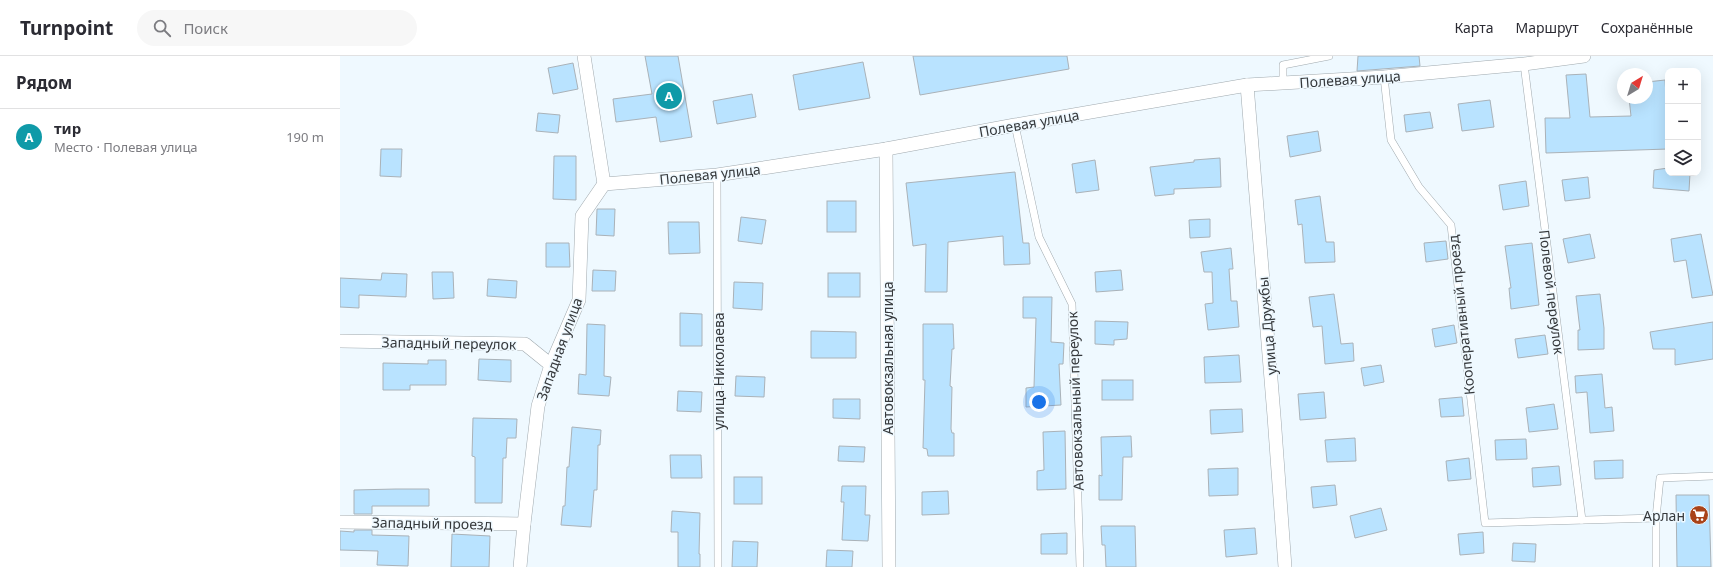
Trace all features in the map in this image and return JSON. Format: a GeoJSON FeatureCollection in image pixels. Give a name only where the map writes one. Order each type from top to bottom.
{"type":"FeatureCollection","features":[{"type":"Feature","properties":{"kind":"street"},"geometry":{"type":"LineString","coordinates":[[584,56],[604,184]]}},
{"type":"Feature","properties":{"kind":"street","name":"Полевая улица"},"geometry":{"type":"LineString","coordinates":[[604,184],[717,175],[886,150],[1015,125],[1248,85],[1384,77],[1524,64],[1584,56]]}},
{"type":"Feature","properties":{"kind":"street","name":"улица Дружбы"},"geometry":{"type":"LineString","coordinates":[[1248,85],[1285,567]]}},
{"type":"Feature","properties":{"kind":"street","name":"Автовокзальная улица"},"geometry":{"type":"LineString","coordinates":[[886,150],[889,567]]}},
{"type":"Feature","properties":{"kind":"street","name":"Западная улица"},"geometry":{"type":"LineString","coordinates":[[520,567],[538,406],[551,365],[579,300],[582,216],[604,184]]}},
{"type":"Feature","properties":{"kind":"street","name":"Западный переулок"},"geometry":{"type":"LineString","coordinates":[[340,341],[525,344],[551,365]]}},
{"type":"Feature","properties":{"kind":"street","name":"Западный проезд"},"geometry":{"type":"LineString","coordinates":[[340,522],[524,524]]}},
{"type":"Feature","properties":{"kind":"lane"},"geometry":{"type":"LineString","coordinates":[[1284,83],[1283,65],[1329,56]]}},
{"type":"Feature","properties":{"kind":"lane","name":"Полевой переулок"},"geometry":{"type":"LineString","coordinates":[[1524,64],[1582,520]]}},
{"type":"Feature","properties":{"kind":"lane","name":"Кооперативный проезд"},"geometry":{"type":"LineString","coordinates":[[1384,77],[1392,140],[1419,187],[1451,224],[1485,523],[1582,520]]}},
{"type":"Feature","properties":{"kind":"lane","name":"Автовокзальный переулок"},"geometry":{"type":"LineString","coordinates":[[1015,125],[1039,237],[1072,304],[1080,567]]}},
{"type":"Feature","properties":{"kind":"lane","name":"улица Николаева"},"geometry":{"type":"LineString","coordinates":[[717,175],[718,567]]}},
{"type":"Feature","properties":{"kind":"lane"},"geometry":{"type":"LineString","coordinates":[[1656,567],[1656,518],[1660,478],[1713,476]]}},
{"type":"Feature","properties":{"kind":"lane"},"geometry":{"type":"LineString","coordinates":[[1582,520],[1656,518]]}},
{"type":"Feature","properties":{"kind":"building"},"geometry":{"type":"Polygon","coordinates":[[[645,56],[678,56],[692,137],[660,142],[656,117],[616,122],[613,99],[652,94],[645,56]]]}},
{"type":"Feature","properties":{"kind":"building"},"geometry":{"type":"Polygon","coordinates":[[[913,56],[1067,56],[1069,69],[920,95],[913,56]]]}},
{"type":"Feature","properties":{"kind":"building"},"geometry":{"type":"Polygon","coordinates":[[[1358,56],[1419,56],[1420,66],[1357,71],[1358,56]]]}},
{"type":"Feature","properties":{"kind":"building"},"geometry":{"type":"Polygon","coordinates":[[[863,62],[870,98],[799,110],[793,75],[863,62]]]}},
{"type":"Feature","properties":{"kind":"building"},"geometry":{"type":"Polygon","coordinates":[[[573,63],[578,89],[553,94],[548,68],[573,63]]]}},
{"type":"Feature","properties":{"kind":"building"},"geometry":{"type":"Polygon","coordinates":[[[1586,74],[1590,117],[1631,116],[1630,104],[1653,104],[1653,81],[1665,80],[1665,149],[1546,153],[1545,118],[1570,118],[1566,75],[1586,74]]]}},
{"type":"Feature","properties":{"kind":"building"},"geometry":{"type":"Polygon","coordinates":[[[752,94],[756,117],[717,124],[713,101],[752,94]]]}},
{"type":"Feature","properties":{"kind":"building"},"geometry":{"type":"Polygon","coordinates":[[[1490,100],[1494,127],[1462,131],[1458,104],[1490,100]]]}},
{"type":"Feature","properties":{"kind":"building"},"geometry":{"type":"Polygon","coordinates":[[[1430,112],[1433,128],[1406,132],[1404,115],[1430,112]]]}},
{"type":"Feature","properties":{"kind":"building"},"geometry":{"type":"Polygon","coordinates":[[[538,113],[560,115],[558,133],[536,131],[538,113]]]}},
{"type":"Feature","properties":{"kind":"building"},"geometry":{"type":"Polygon","coordinates":[[[1318,131],[1321,151],[1290,157],[1287,136],[1318,131]]]}},
{"type":"Feature","properties":{"kind":"building"},"geometry":{"type":"Polygon","coordinates":[[[381,149],[402,149],[401,177],[380,176],[381,149]]]}},
{"type":"Feature","properties":{"kind":"building"},"geometry":{"type":"Polygon","coordinates":[[[554,156],[576,156],[576,200],[553,199],[554,156]]]}},
{"type":"Feature","properties":{"kind":"building"},"geometry":{"type":"Polygon","coordinates":[[[1220,158],[1221,187],[1174,189],[1174,194],[1155,196],[1150,167],[1194,162],[1194,160],[1220,158]]]}},
{"type":"Feature","properties":{"kind":"building"},"geometry":{"type":"Polygon","coordinates":[[[1095,160],[1099,190],[1076,193],[1072,164],[1095,160]]]}},
{"type":"Feature","properties":{"kind":"building"},"geometry":{"type":"Polygon","coordinates":[[[1665,168],[1665,176],[1690,176],[1689,191],[1653,188],[1654,170],[1665,168]]]}},
{"type":"Feature","properties":{"kind":"building"},"geometry":{"type":"Polygon","coordinates":[[[1015,172],[1023,243],[1029,243],[1030,264],[1004,265],[1003,236],[948,242],[947,292],[925,292],[926,244],[913,246],[906,183],[1015,172]]]}},
{"type":"Feature","properties":{"kind":"building"},"geometry":{"type":"Polygon","coordinates":[[[1588,177],[1590,198],[1565,201],[1562,180],[1588,177]]]}},
{"type":"Feature","properties":{"kind":"building"},"geometry":{"type":"Polygon","coordinates":[[[1526,181],[1529,206],[1503,210],[1499,185],[1526,181]]]}},
{"type":"Feature","properties":{"kind":"building"},"geometry":{"type":"Polygon","coordinates":[[[1320,196],[1326,242],[1334,242],[1335,262],[1305,263],[1302,224],[1298,225],[1295,200],[1320,196]]]}},
{"type":"Feature","properties":{"kind":"building"},"geometry":{"type":"Polygon","coordinates":[[[827,201],[856,201],[856,232],[827,232],[827,201]]]}},
{"type":"Feature","properties":{"kind":"building"},"geometry":{"type":"Polygon","coordinates":[[[597,209],[615,209],[614,236],[596,235],[597,209]]]}},
{"type":"Feature","properties":{"kind":"building"},"geometry":{"type":"Polygon","coordinates":[[[741,217],[766,220],[762,244],[738,241],[741,217]]]}},
{"type":"Feature","properties":{"kind":"building"},"geometry":{"type":"Polygon","coordinates":[[[1210,219],[1210,237],[1190,238],[1189,220],[1210,219]]]}},
{"type":"Feature","properties":{"kind":"building"},"geometry":{"type":"Polygon","coordinates":[[[668,222],[699,222],[700,253],[669,254],[668,222]]]}},
{"type":"Feature","properties":{"kind":"building"},"geometry":{"type":"Polygon","coordinates":[[[1590,234],[1595,258],[1568,263],[1563,239],[1590,234]]]}},
{"type":"Feature","properties":{"kind":"building"},"geometry":{"type":"Polygon","coordinates":[[[1701,234],[1713,295],[1692,298],[1686,260],[1674,262],[1671,239],[1701,234]]]}},
{"type":"Feature","properties":{"kind":"building"},"geometry":{"type":"Polygon","coordinates":[[[1446,241],[1448,259],[1426,262],[1424,243],[1446,241]]]}},
{"type":"Feature","properties":{"kind":"building"},"geometry":{"type":"Polygon","coordinates":[[[546,243],[569,243],[570,267],[546,267],[546,243]]]}},
{"type":"Feature","properties":{"kind":"building"},"geometry":{"type":"Polygon","coordinates":[[[1532,243],[1539,305],[1511,309],[1509,288],[1511,288],[1505,246],[1532,243]]]}},
{"type":"Feature","properties":{"kind":"building"},"geometry":{"type":"Polygon","coordinates":[[[1231,248],[1233,269],[1229,269],[1231,301],[1237,301],[1239,327],[1208,330],[1205,304],[1213,303],[1212,272],[1204,272],[1201,252],[1231,248]]]}},
{"type":"Feature","properties":{"kind":"building"},"geometry":{"type":"Polygon","coordinates":[[[593,270],[616,271],[615,291],[592,291],[593,270]]]}},
{"type":"Feature","properties":{"kind":"building"},"geometry":{"type":"Polygon","coordinates":[[[1121,270],[1123,290],[1096,292],[1095,272],[1121,270]]]}},
{"type":"Feature","properties":{"kind":"building"},"geometry":{"type":"Polygon","coordinates":[[[432,272],[453,272],[454,298],[433,299],[432,272]]]}},
{"type":"Feature","properties":{"kind":"building"},"geometry":{"type":"Polygon","coordinates":[[[382,273],[407,274],[406,297],[359,295],[359,308],[340,307],[340,278],[381,280],[382,273]]]}},
{"type":"Feature","properties":{"kind":"building"},"geometry":{"type":"Polygon","coordinates":[[[828,273],[860,273],[860,297],[828,297],[828,273]]]}},
{"type":"Feature","properties":{"kind":"building"},"geometry":{"type":"Polygon","coordinates":[[[488,279],[517,281],[516,298],[487,296],[488,279]]]}},
{"type":"Feature","properties":{"kind":"building"},"geometry":{"type":"Polygon","coordinates":[[[734,282],[763,283],[762,310],[733,308],[734,282]]]}},
{"type":"Feature","properties":{"kind":"building"},"geometry":{"type":"Polygon","coordinates":[[[1334,294],[1341,344],[1353,343],[1354,361],[1325,364],[1322,326],[1313,327],[1309,297],[1334,294]]]}},
{"type":"Feature","properties":{"kind":"building"},"geometry":{"type":"Polygon","coordinates":[[[1600,294],[1604,328],[1604,349],[1578,350],[1578,330],[1580,330],[1576,296],[1600,294]]]}},
{"type":"Feature","properties":{"kind":"building"},"geometry":{"type":"Polygon","coordinates":[[[1023,297],[1052,297],[1051,342],[1064,343],[1063,364],[1059,364],[1061,405],[1026,407],[1026,388],[1034,387],[1036,318],[1023,318],[1023,297]]]}},
{"type":"Feature","properties":{"kind":"building"},"geometry":{"type":"Polygon","coordinates":[[[680,313],[702,314],[702,346],[680,346],[680,313]]]}},
{"type":"Feature","properties":{"kind":"building"},"geometry":{"type":"Polygon","coordinates":[[[1095,321],[1128,322],[1127,339],[1114,340],[1114,345],[1095,344],[1095,321]]]}},
{"type":"Feature","properties":{"kind":"building"},"geometry":{"type":"Polygon","coordinates":[[[1713,322],[1713,359],[1675,365],[1675,349],[1653,349],[1650,332],[1713,322]]]}},
{"type":"Feature","properties":{"kind":"building"},"geometry":{"type":"Polygon","coordinates":[[[587,324],[605,325],[604,376],[611,377],[609,396],[578,394],[579,374],[586,375],[587,324]]]}},
{"type":"Feature","properties":{"kind":"building"},"geometry":{"type":"Polygon","coordinates":[[[923,324],[953,324],[954,349],[952,349],[950,386],[952,387],[951,429],[952,433],[954,433],[954,456],[928,456],[927,449],[923,448],[925,380],[923,380],[923,324]]]}},
{"type":"Feature","properties":{"kind":"building"},"geometry":{"type":"Polygon","coordinates":[[[1454,325],[1457,343],[1435,347],[1432,329],[1454,325]]]}},
{"type":"Feature","properties":{"kind":"building"},"geometry":{"type":"Polygon","coordinates":[[[811,331],[856,332],[856,358],[811,358],[811,331]]]}},
{"type":"Feature","properties":{"kind":"building"},"geometry":{"type":"Polygon","coordinates":[[[1545,335],[1548,354],[1518,358],[1515,339],[1545,335]]]}},
{"type":"Feature","properties":{"kind":"building"},"geometry":{"type":"Polygon","coordinates":[[[1239,355],[1241,382],[1205,383],[1204,357],[1239,355]]]}},
{"type":"Feature","properties":{"kind":"building"},"geometry":{"type":"Polygon","coordinates":[[[479,359],[511,360],[511,382],[478,380],[479,359]]]}},
{"type":"Feature","properties":{"kind":"building"},"geometry":{"type":"Polygon","coordinates":[[[428,360],[446,360],[446,385],[410,385],[410,390],[383,390],[383,363],[428,364],[428,360]]]}},
{"type":"Feature","properties":{"kind":"building"},"geometry":{"type":"Polygon","coordinates":[[[1381,365],[1384,382],[1364,386],[1361,368],[1381,365]]]}},
{"type":"Feature","properties":{"kind":"building"},"geometry":{"type":"Polygon","coordinates":[[[1602,374],[1605,408],[1612,407],[1614,431],[1590,433],[1587,392],[1576,393],[1575,376],[1602,374]]]}},
{"type":"Feature","properties":{"kind":"building"},"geometry":{"type":"Polygon","coordinates":[[[736,376],[765,377],[764,397],[735,396],[736,376]]]}},
{"type":"Feature","properties":{"kind":"building"},"geometry":{"type":"Polygon","coordinates":[[[1102,380],[1133,380],[1133,400],[1102,400],[1102,380]]]}},
{"type":"Feature","properties":{"kind":"building"},"geometry":{"type":"Polygon","coordinates":[[[678,391],[702,392],[701,412],[677,411],[678,391]]]}},
{"type":"Feature","properties":{"kind":"building"},"geometry":{"type":"Polygon","coordinates":[[[1324,392],[1326,418],[1300,420],[1298,394],[1324,392]]]}},
{"type":"Feature","properties":{"kind":"building"},"geometry":{"type":"Polygon","coordinates":[[[1462,397],[1464,416],[1441,417],[1439,399],[1462,397]]]}},
{"type":"Feature","properties":{"kind":"building"},"geometry":{"type":"Polygon","coordinates":[[[833,399],[860,399],[860,419],[833,418],[833,399]]]}},
{"type":"Feature","properties":{"kind":"building"},"geometry":{"type":"Polygon","coordinates":[[[1554,404],[1558,429],[1529,432],[1526,408],[1554,404]]]}},
{"type":"Feature","properties":{"kind":"building"},"geometry":{"type":"Polygon","coordinates":[[[1242,409],[1243,432],[1211,434],[1210,410],[1242,409]]]}},
{"type":"Feature","properties":{"kind":"building"},"geometry":{"type":"Polygon","coordinates":[[[473,418],[517,419],[516,438],[507,438],[506,458],[503,458],[502,503],[475,503],[475,457],[472,456],[473,418]]]}},
{"type":"Feature","properties":{"kind":"building"},"geometry":{"type":"Polygon","coordinates":[[[572,427],[601,430],[600,445],[598,445],[597,490],[594,490],[591,527],[561,525],[563,506],[565,506],[567,467],[569,467],[572,427]]]}},
{"type":"Feature","properties":{"kind":"building"},"geometry":{"type":"Polygon","coordinates":[[[1065,431],[1066,489],[1037,490],[1037,471],[1044,470],[1043,432],[1065,431]]]}},
{"type":"Feature","properties":{"kind":"building"},"geometry":{"type":"Polygon","coordinates":[[[1131,436],[1132,457],[1123,457],[1122,500],[1099,500],[1099,475],[1102,476],[1101,437],[1131,436]]]}},
{"type":"Feature","properties":{"kind":"building"},"geometry":{"type":"Polygon","coordinates":[[[1355,438],[1356,461],[1327,462],[1325,440],[1355,438]]]}},
{"type":"Feature","properties":{"kind":"building"},"geometry":{"type":"Polygon","coordinates":[[[1526,439],[1527,459],[1496,460],[1495,440],[1526,439]]]}},
{"type":"Feature","properties":{"kind":"building"},"geometry":{"type":"Polygon","coordinates":[[[839,446],[865,447],[864,462],[838,461],[839,446]]]}},
{"type":"Feature","properties":{"kind":"building"},"geometry":{"type":"Polygon","coordinates":[[[670,455],[701,455],[702,478],[671,478],[670,455]]]}},
{"type":"Feature","properties":{"kind":"building"},"geometry":{"type":"Polygon","coordinates":[[[1469,458],[1471,479],[1448,481],[1446,461],[1469,458]]]}},
{"type":"Feature","properties":{"kind":"building"},"geometry":{"type":"Polygon","coordinates":[[[1623,460],[1623,478],[1595,479],[1594,461],[1623,460]]]}},
{"type":"Feature","properties":{"kind":"building"},"geometry":{"type":"Polygon","coordinates":[[[1559,466],[1561,485],[1533,487],[1532,468],[1559,466]]]}},
{"type":"Feature","properties":{"kind":"building"},"geometry":{"type":"Polygon","coordinates":[[[1238,468],[1238,495],[1209,496],[1208,469],[1238,468]]]}},
{"type":"Feature","properties":{"kind":"building"},"geometry":{"type":"Polygon","coordinates":[[[734,477],[762,477],[762,504],[734,504],[734,477]]]}},
{"type":"Feature","properties":{"kind":"building"},"geometry":{"type":"Polygon","coordinates":[[[1335,485],[1337,505],[1313,508],[1311,487],[1335,485]]]}},
{"type":"Feature","properties":{"kind":"building"},"geometry":{"type":"Polygon","coordinates":[[[842,486],[866,486],[865,515],[870,515],[868,541],[842,540],[844,502],[841,502],[842,486]]]}},
{"type":"Feature","properties":{"kind":"building"},"geometry":{"type":"Polygon","coordinates":[[[429,489],[429,506],[372,506],[372,514],[354,514],[354,490],[429,489]]]}},
{"type":"Feature","properties":{"kind":"building"},"geometry":{"type":"Polygon","coordinates":[[[948,491],[949,514],[922,515],[922,492],[948,491]]]}},
{"type":"Feature","properties":{"kind":"building"},"geometry":{"type":"Polygon","coordinates":[[[1676,495],[1709,495],[1711,567],[1677,567],[1676,495]]]}},
{"type":"Feature","properties":{"kind":"building"},"geometry":{"type":"Polygon","coordinates":[[[1381,508],[1387,530],[1355,538],[1350,516],[1381,508]]]}},
{"type":"Feature","properties":{"kind":"building"},"geometry":{"type":"Polygon","coordinates":[[[672,511],[700,513],[700,567],[678,567],[678,532],[671,532],[672,511]]]}},
{"type":"Feature","properties":{"kind":"building"},"geometry":{"type":"Polygon","coordinates":[[[1101,526],[1135,526],[1136,567],[1106,567],[1105,545],[1102,545],[1101,526]]]}},
{"type":"Feature","properties":{"kind":"building"},"geometry":{"type":"Polygon","coordinates":[[[1255,528],[1257,554],[1226,557],[1224,530],[1255,528]]]}},
{"type":"Feature","properties":{"kind":"building"},"geometry":{"type":"Polygon","coordinates":[[[354,530],[372,530],[372,535],[409,536],[408,566],[377,565],[378,551],[340,550],[340,531],[354,532],[354,530]]]}},
{"type":"Feature","properties":{"kind":"building"},"geometry":{"type":"Polygon","coordinates":[[[1483,532],[1484,553],[1460,555],[1458,534],[1483,532]]]}},
{"type":"Feature","properties":{"kind":"building"},"geometry":{"type":"Polygon","coordinates":[[[1067,533],[1067,554],[1041,554],[1041,534],[1067,533]]]}},
{"type":"Feature","properties":{"kind":"building"},"geometry":{"type":"Polygon","coordinates":[[[452,534],[490,536],[489,567],[451,567],[452,534]]]}},
{"type":"Feature","properties":{"kind":"building"},"geometry":{"type":"Polygon","coordinates":[[[733,541],[758,542],[757,567],[732,567],[733,541]]]}},
{"type":"Feature","properties":{"kind":"building"},"geometry":{"type":"Polygon","coordinates":[[[1513,543],[1536,544],[1535,562],[1512,561],[1513,543]]]}},
{"type":"Feature","properties":{"kind":"building"},"geometry":{"type":"Polygon","coordinates":[[[827,550],[853,551],[852,567],[826,567],[827,550]]]}},
{"type":"Feature","properties":{"kind":"place","name":"тир"},"geometry":{"type":"Point","coordinates":[669,96]}},
{"type":"Feature","properties":{"kind":"place","name":"Арлан"},"geometry":{"type":"Point","coordinates":[1699,515]}}]}
